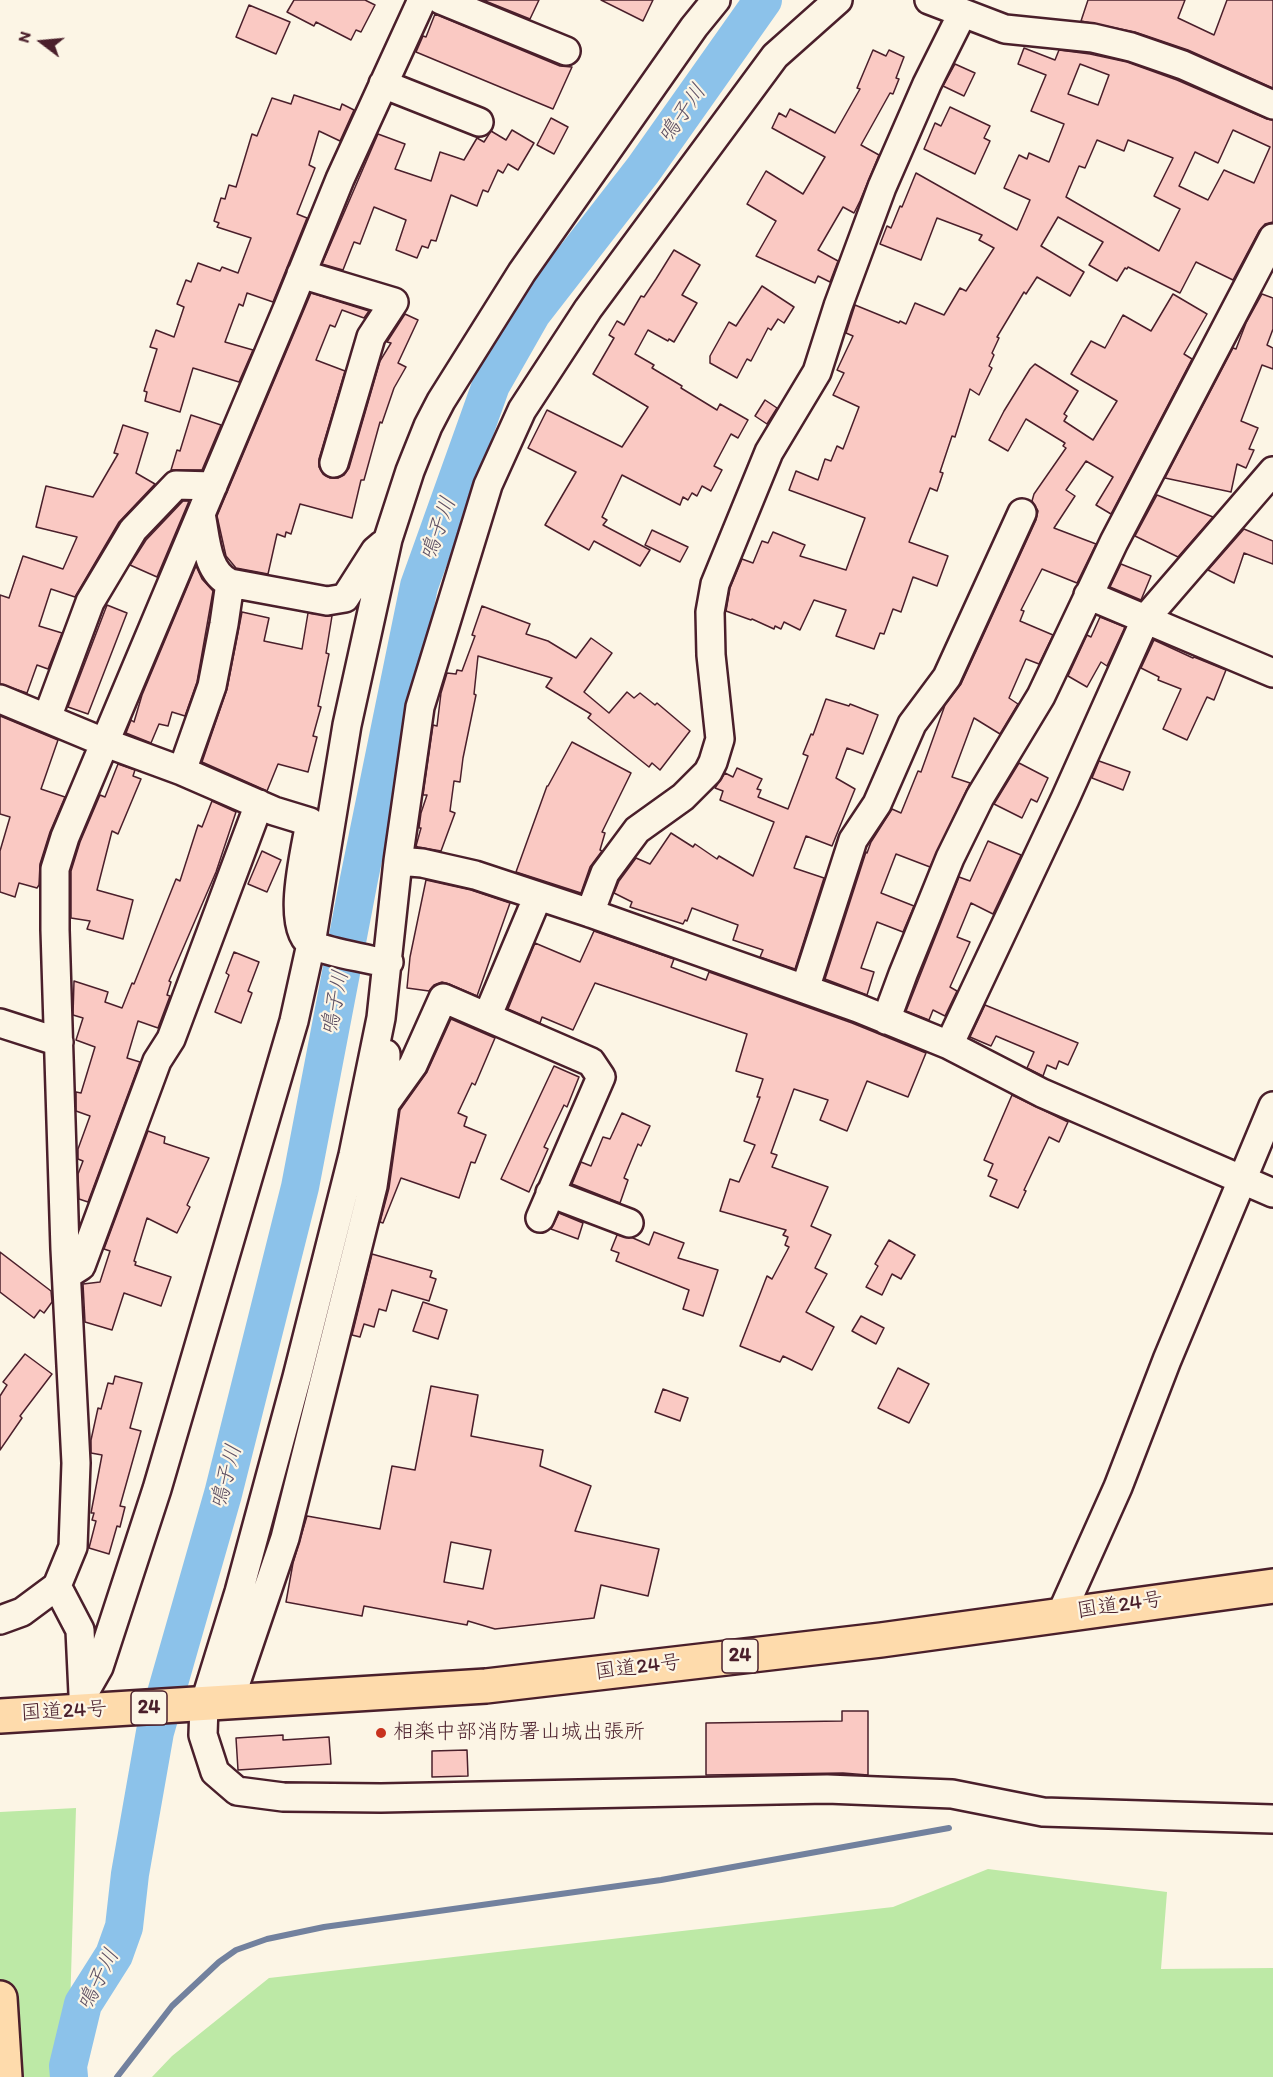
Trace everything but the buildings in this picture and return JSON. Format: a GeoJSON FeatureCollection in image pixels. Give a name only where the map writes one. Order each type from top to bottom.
{"type":"FeatureCollection","features":[{"type":"Feature","properties":{"kind":"main road","name":"国道24号"},"geometry":{"type":"LineString","coordinates":[[0,1716],[87,1706],[216,1704],[486,1686],[892,1639],[1273,1586]]}},
{"type":"Feature","properties":{"kind":"main road"},"geometry":{"type":"LineString","coordinates":[[0,1998],[5,2077]]}},
{"type":"Feature","properties":{"kind":"street"},"geometry":{"type":"LineString","coordinates":[[0,1620],[22,1612],[57,1586],[73,1547],[76,1463],[67,1275],[55,930],[55,869],[64,837],[106,743],[340,179],[422,0]]}},
{"type":"Feature","properties":{"kind":"street"},"geometry":{"type":"LineString","coordinates":[[441,0],[566,51]]}},
{"type":"Feature","properties":{"kind":"street"},"geometry":{"type":"LineString","coordinates":[[87,1706],[157,1490],[315,946],[347,725],[388,540],[410,471],[441,401],[522,272],[694,27],[716,0]]}},
{"type":"Feature","properties":{"kind":"street"},"geometry":{"type":"LineString","coordinates":[[216,1704],[239,1592],[297,1377],[353,1155],[381,1018],[384,962],[420,707],[488,485],[522,410],[588,309],[775,56],[838,0]]}},
{"type":"Feature","properties":{"kind":"street"},"geometry":{"type":"LineString","coordinates":[[929,0],[1005,29],[1094,38],[1131,47],[1183,65],[1273,105]]}},
{"type":"Feature","properties":{"kind":"street"},"geometry":{"type":"LineString","coordinates":[[590,913],[605,873],[637,830],[683,797],[708,772],[713,762],[720,739],[711,655],[710,612],[715,584],[769,452],[817,372],[838,306],[882,187],[927,84],[962,14]]}},
{"type":"Feature","properties":{"kind":"street"},"geometry":{"type":"LineString","coordinates":[[383,84],[479,122]]}},
{"type":"Feature","properties":{"kind":"street"},"geometry":{"type":"LineString","coordinates":[[886,1020],[955,848],[980,797],[1041,696],[1114,542],[1273,238]]}},
{"type":"Feature","properties":{"kind":"street"},"geometry":{"type":"LineString","coordinates":[[301,274],[394,302],[371,337],[334,463]]}},
{"type":"Feature","properties":{"kind":"street"},"geometry":{"type":"LineString","coordinates":[[949,1045],[1060,810],[1146,618],[1273,471]]}},
{"type":"Feature","properties":{"kind":"street"},"geometry":{"type":"LineString","coordinates":[[47,718],[90,602],[133,530],[176,485],[213,486]]}},
{"type":"Feature","properties":{"kind":"street"},"geometry":{"type":"LineString","coordinates":[[805,989],[853,840],[877,804],[912,724],[947,677],[1022,513]]}},
{"type":"Feature","properties":{"kind":"street"},"geometry":{"type":"LineString","coordinates":[[201,514],[211,562],[220,579],[230,583],[327,601],[345,598],[375,551],[388,540]]}},
{"type":"Feature","properties":{"kind":"street"},"geometry":{"type":"LineString","coordinates":[[182,771],[212,686],[230,583]]}},
{"type":"Feature","properties":{"kind":"street"},"geometry":{"type":"LineString","coordinates":[[1088,595],[1273,673]]}},
{"type":"Feature","properties":{"kind":"street"},"geometry":{"type":"LineString","coordinates":[[0,699],[259,804],[310,822],[300,882],[298,916],[303,933],[315,946],[384,962]]}},
{"type":"Feature","properties":{"kind":"street"},"geometry":{"type":"LineString","coordinates":[[67,1275],[81,1266],[157,1061],[171,1040],[259,804]]}},
{"type":"Feature","properties":{"kind":"street"},"geometry":{"type":"LineString","coordinates":[[398,861],[422,863],[474,875],[590,913],[805,989],[949,1045],[1042,1094],[1273,1193]]}},
{"type":"Feature","properties":{"kind":"street"},"geometry":{"type":"LineString","coordinates":[[487,1017],[538,896]]}},
{"type":"Feature","properties":{"kind":"street"},"geometry":{"type":"LineString","coordinates":[[386,1104],[413,1065],[443,998],[591,1062],[601,1077],[540,1218]]}},
{"type":"Feature","properties":{"kind":"street"},"geometry":{"type":"LineString","coordinates":[[381,1018],[386,1036],[386,1104],[373,1186],[285,1538],[203,1736],[215,1772],[237,1791],[283,1797],[381,1798],[827,1789],[952,1794],[1043,1812],[1273,1819]]}},
{"type":"Feature","properties":{"kind":"street"},"geometry":{"type":"LineString","coordinates":[[0,1023],[59,1042]]}},
{"type":"Feature","properties":{"kind":"street"},"geometry":{"type":"LineString","coordinates":[[1061,1614],[1118,1487],[1167,1360],[1273,1106]]}},
{"type":"Feature","properties":{"kind":"street"},"geometry":{"type":"LineString","coordinates":[[550,1193],[629,1223]]}},
{"type":"Feature","properties":{"kind":"street"},"geometry":{"type":"LineString","coordinates":[[57,1586],[80,1630],[87,1706]]}},
{"type":"Feature","properties":{"kind":"green space"},"geometry":{"type":"Polygon","coordinates":[[[76,1808],[68,2077],[0,2077],[0,1812],[76,1808]]]}},
{"type":"Feature","properties":{"kind":"green space"},"geometry":{"type":"Polygon","coordinates":[[[988,1869],[1167,1892],[1161,1969],[1273,1968],[1273,2077],[152,2077],[172,2056],[269,1978],[893,1907],[988,1869]]]}},
{"type":"Feature","properties":{"kind":"waterway","name":"鳴子川"},"geometry":{"type":"LineString","coordinates":[[69,2077],[68,2066],[83,2004],[114,1955],[124,1927],[130,1874],[155,1732],[223,1494],[300,1187],[359,879],[419,586],[491,385],[532,313],[643,170],[763,0]]}},
{"type":"Feature","properties":{"kind":"waterway"},"geometry":{"type":"LineString","coordinates":[[117,2077],[172,2006],[219,1962],[236,1950],[267,1939],[324,1927],[661,1880],[949,1828]]}},
{"type":"Feature","properties":{"kind":"place","name":"相楽中部消防署山城出張所"},"geometry":{"type":"Point","coordinates":[381,1733]}}]}
